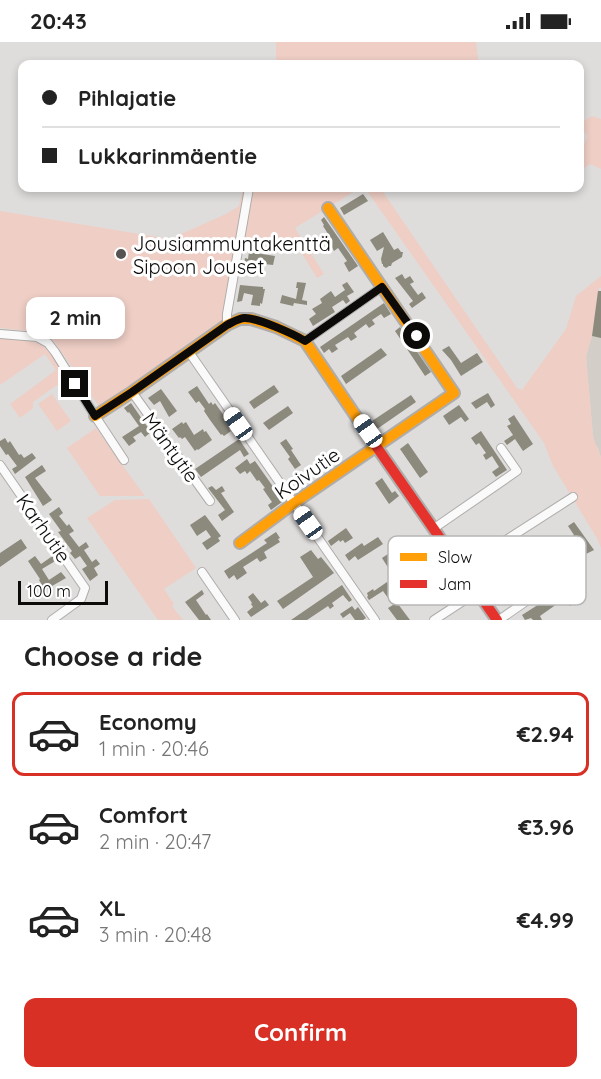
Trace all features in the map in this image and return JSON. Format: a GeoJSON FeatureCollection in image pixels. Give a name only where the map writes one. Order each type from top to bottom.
{"type":"FeatureCollection","features":[{"type":"Feature","properties":{"kind":"street"},"geometry":{"type":"LineString","coordinates":[[227,325],[248,192]]}},
{"type":"Feature","properties":{"kind":"street"},"geometry":{"type":"LineString","coordinates":[[305,341],[382,287],[328,207]]}},
{"type":"Feature","properties":{"kind":"street","name":"Koivutie"},"geometry":{"type":"LineString","coordinates":[[240,543],[454,393],[382,287]]}},
{"type":"Feature","properties":{"kind":"street"},"geometry":{"type":"LineString","coordinates":[[95,416],[227,325],[242,318],[250,319],[295,335],[305,341],[438,536]]}},
{"type":"Feature","properties":{"kind":"street"},"geometry":{"type":"LineString","coordinates":[[0,334],[37,337],[48,343],[56,352],[124,460]]}},
{"type":"Feature","properties":{"kind":"street"},"geometry":{"type":"LineString","coordinates":[[189,352],[375,620]]}},
{"type":"Feature","properties":{"kind":"street","name":"Mäntytie"},"geometry":{"type":"LineString","coordinates":[[132,392],[210,501]]}},
{"type":"Feature","properties":{"kind":"street"},"geometry":{"type":"LineString","coordinates":[[433,529],[517,471],[501,448]]}},
{"type":"Feature","properties":{"kind":"street","name":"Karhutie"},"geometry":{"type":"LineString","coordinates":[[0,465],[85,588],[81,599],[52,620]]}},
{"type":"Feature","properties":{"kind":"street"},"geometry":{"type":"LineString","coordinates":[[512,536],[573,497]]}},
{"type":"Feature","properties":{"kind":"street"},"geometry":{"type":"LineString","coordinates":[[202,572],[235,620]]}},
{"type":"Feature","properties":{"kind":"street"},"geometry":{"type":"LineString","coordinates":[[434,620],[457,605]]}},
{"type":"Feature","properties":{"kind":"street"},"geometry":{"type":"LineString","coordinates":[[487,605],[498,620],[520,605]]}},
{"type":"Feature","properties":{"kind":"shaded area"},"geometry":{"type":"Polygon","coordinates":[[[276,42],[476,42],[478,59],[478,60],[276,60],[276,42]]]}},
{"type":"Feature","properties":{"kind":"shaded area"},"geometry":{"type":"Polygon","coordinates":[[[592,116],[601,119],[601,169],[590,164],[584,168],[584,145],[587,136],[584,131],[584,121],[592,116]]]}},
{"type":"Feature","properties":{"kind":"shaded area"},"geometry":{"type":"Polygon","coordinates":[[[242,192],[354,192],[295,228],[324,274],[317,278],[301,252],[241,236],[226,323],[100,408],[49,336],[38,332],[0,328],[0,211],[170,239],[239,206],[242,192]]]}},
{"type":"Feature","properties":{"kind":"shaded area"},"geometry":{"type":"Polygon","coordinates":[[[368,192],[383,192],[517,388],[522,390],[566,329],[576,296],[601,276],[592,336],[586,356],[593,436],[601,458],[601,548],[553,466],[544,443],[368,192]]]}},
{"type":"Feature","properties":{"kind":"shaded area"},"geometry":{"type":"Polygon","coordinates":[[[592,336],[601,337],[601,458],[593,436],[586,356],[592,336]]]}},
{"type":"Feature","properties":{"kind":"shaded area"},"geometry":{"type":"Polygon","coordinates":[[[0,338],[29,341],[43,346],[75,388],[57,385],[33,402],[33,408],[20,418],[10,404],[56,370],[45,354],[0,385],[0,338]]]}},
{"type":"Feature","properties":{"kind":"shaded area"},"geometry":{"type":"Polygon","coordinates":[[[52,394],[71,421],[57,431],[38,404],[52,394]]]}},
{"type":"Feature","properties":{"kind":"shaded area"},"geometry":{"type":"Polygon","coordinates":[[[96,428],[145,496],[100,496],[67,448],[96,428]]]}},
{"type":"Feature","properties":{"kind":"shaded area"},"geometry":{"type":"Polygon","coordinates":[[[149,499],[196,568],[164,589],[174,604],[172,606],[183,620],[158,620],[87,518],[115,500],[149,499]]]}},
{"type":"Feature","properties":{"kind":"building"},"geometry":{"type":"Polygon","coordinates":[[[363,194],[368,201],[344,215],[340,208],[363,194]]]}},
{"type":"Feature","properties":{"kind":"building"},"geometry":{"type":"Polygon","coordinates":[[[324,217],[358,266],[349,272],[344,263],[347,261],[338,248],[334,251],[329,242],[332,240],[321,220],[324,217]]]}},
{"type":"Feature","properties":{"kind":"building"},"geometry":{"type":"Polygon","coordinates":[[[383,232],[394,250],[398,248],[403,252],[402,257],[386,268],[381,259],[384,247],[377,251],[370,240],[383,232]]]}},
{"type":"Feature","properties":{"kind":"building"},"geometry":{"type":"Polygon","coordinates":[[[249,252],[275,256],[273,265],[264,264],[262,273],[243,270],[245,258],[248,259],[249,252]]]}},
{"type":"Feature","properties":{"kind":"building"},"geometry":{"type":"Polygon","coordinates":[[[402,274],[405,279],[410,276],[414,282],[410,284],[418,295],[422,292],[426,298],[412,308],[409,304],[413,301],[395,278],[402,274]]]}},
{"type":"Feature","properties":{"kind":"building"},"geometry":{"type":"Polygon","coordinates":[[[297,282],[306,283],[302,300],[307,301],[307,305],[294,303],[293,306],[280,303],[282,295],[296,299],[297,282]]]}},
{"type":"Feature","properties":{"kind":"building"},"geometry":{"type":"Polygon","coordinates":[[[347,282],[354,292],[347,296],[350,301],[346,304],[343,300],[332,307],[335,312],[313,326],[309,319],[316,314],[312,309],[322,303],[320,299],[331,291],[335,297],[345,290],[342,285],[347,282]]]}},
{"type":"Feature","properties":{"kind":"building"},"geometry":{"type":"Polygon","coordinates":[[[240,285],[263,287],[265,289],[262,304],[260,303],[260,306],[251,305],[253,295],[244,293],[242,301],[237,302],[240,285]]]}},
{"type":"Feature","properties":{"kind":"building"},"geometry":{"type":"Polygon","coordinates":[[[598,291],[601,291],[601,338],[592,336],[598,291]]]}},
{"type":"Feature","properties":{"kind":"building"},"geometry":{"type":"Polygon","coordinates":[[[384,303],[391,314],[384,318],[381,314],[372,320],[375,324],[369,328],[366,324],[354,333],[357,337],[351,341],[348,337],[335,345],[338,349],[332,353],[329,349],[324,353],[320,347],[384,303]]]}},
{"type":"Feature","properties":{"kind":"building"},"geometry":{"type":"Polygon","coordinates":[[[400,327],[431,372],[425,376],[395,331],[400,327]]]}},
{"type":"Feature","properties":{"kind":"building"},"geometry":{"type":"Polygon","coordinates":[[[449,346],[461,363],[477,353],[483,362],[461,376],[442,350],[449,346]]]}},
{"type":"Feature","properties":{"kind":"building"},"geometry":{"type":"Polygon","coordinates":[[[381,348],[387,355],[346,384],[341,376],[381,348]]]}},
{"type":"Feature","properties":{"kind":"building"},"geometry":{"type":"Polygon","coordinates":[[[274,385],[279,392],[254,409],[249,402],[274,385]]]}},
{"type":"Feature","properties":{"kind":"building"},"geometry":{"type":"Polygon","coordinates":[[[197,386],[209,404],[215,403],[232,427],[229,429],[231,431],[224,436],[210,420],[199,401],[196,403],[188,392],[197,386]]]}},
{"type":"Feature","properties":{"kind":"building"},"geometry":{"type":"Polygon","coordinates":[[[161,389],[177,411],[169,417],[160,401],[154,405],[148,398],[161,389]]]}},
{"type":"Feature","properties":{"kind":"building"},"geometry":{"type":"Polygon","coordinates":[[[488,393],[495,405],[491,408],[487,402],[476,409],[471,403],[488,393]]]}},
{"type":"Feature","properties":{"kind":"building"},"geometry":{"type":"Polygon","coordinates":[[[411,395],[416,402],[377,429],[372,421],[411,395]]]}},
{"type":"Feature","properties":{"kind":"building"},"geometry":{"type":"Polygon","coordinates":[[[131,403],[151,432],[145,437],[141,432],[133,437],[136,441],[129,446],[122,437],[139,426],[124,408],[131,403]]]}},
{"type":"Feature","properties":{"kind":"building"},"geometry":{"type":"Polygon","coordinates":[[[459,405],[469,419],[465,422],[461,417],[449,425],[443,416],[459,405]]]}},
{"type":"Feature","properties":{"kind":"building"},"geometry":{"type":"Polygon","coordinates":[[[288,406],[293,413],[269,430],[263,423],[288,406]]]}},
{"type":"Feature","properties":{"kind":"building"},"geometry":{"type":"Polygon","coordinates":[[[514,415],[533,444],[523,451],[515,439],[507,445],[504,441],[513,435],[507,426],[511,424],[508,419],[514,415]]]}},
{"type":"Feature","properties":{"kind":"building"},"geometry":{"type":"Polygon","coordinates":[[[182,422],[183,424],[186,422],[194,435],[203,429],[212,440],[195,451],[185,437],[179,438],[172,429],[182,422]]]}},
{"type":"Feature","properties":{"kind":"building"},"geometry":{"type":"Polygon","coordinates":[[[481,431],[507,470],[496,477],[492,472],[499,467],[492,456],[486,460],[483,455],[486,453],[479,443],[476,445],[471,438],[481,431]]]}},
{"type":"Feature","properties":{"kind":"building"},"geometry":{"type":"Polygon","coordinates":[[[5,438],[8,443],[10,441],[19,455],[21,454],[24,458],[32,453],[36,458],[15,474],[12,469],[17,466],[0,446],[0,441],[5,438]]]}},
{"type":"Feature","properties":{"kind":"building"},"geometry":{"type":"Polygon","coordinates":[[[239,439],[249,454],[244,457],[240,450],[201,477],[195,469],[239,439]]]}},
{"type":"Feature","properties":{"kind":"building"},"geometry":{"type":"Polygon","coordinates":[[[286,439],[301,465],[295,469],[280,443],[286,439]]]}},
{"type":"Feature","properties":{"kind":"building"},"geometry":{"type":"Polygon","coordinates":[[[408,443],[428,472],[420,478],[400,449],[408,443]]]}},
{"type":"Feature","properties":{"kind":"building"},"geometry":{"type":"Polygon","coordinates":[[[247,459],[250,464],[255,461],[281,498],[282,502],[271,510],[268,505],[272,502],[259,480],[257,481],[250,471],[247,474],[245,471],[240,474],[235,468],[247,459]]]}},
{"type":"Feature","properties":{"kind":"building"},"geometry":{"type":"Polygon","coordinates":[[[42,465],[46,471],[35,478],[52,500],[43,506],[25,477],[42,465]]]}},
{"type":"Feature","properties":{"kind":"building"},"geometry":{"type":"Polygon","coordinates":[[[382,478],[392,493],[395,491],[399,496],[389,504],[375,483],[382,478]]]}},
{"type":"Feature","properties":{"kind":"building"},"geometry":{"type":"Polygon","coordinates":[[[212,486],[216,490],[222,486],[225,491],[221,493],[234,512],[222,521],[218,515],[225,510],[208,488],[212,486]]]}},
{"type":"Feature","properties":{"kind":"building"},"geometry":{"type":"Polygon","coordinates":[[[59,507],[63,513],[59,516],[74,531],[69,534],[79,547],[86,542],[89,547],[84,550],[92,562],[96,559],[100,564],[94,568],[98,575],[90,581],[82,569],[87,566],[80,556],[75,559],[70,553],[72,551],[58,532],[61,531],[49,514],[59,507]]]}},
{"type":"Feature","properties":{"kind":"building"},"geometry":{"type":"Polygon","coordinates":[[[205,515],[221,536],[218,538],[220,541],[207,550],[202,543],[211,537],[206,530],[197,536],[190,525],[205,515]]]}},
{"type":"Feature","properties":{"kind":"building"},"geometry":{"type":"Polygon","coordinates":[[[574,522],[584,536],[573,536],[568,526],[574,522]]]}},
{"type":"Feature","properties":{"kind":"building"},"geometry":{"type":"Polygon","coordinates":[[[346,528],[353,538],[345,543],[339,540],[331,546],[328,541],[346,528]]]}},
{"type":"Feature","properties":{"kind":"building"},"geometry":{"type":"Polygon","coordinates":[[[276,532],[280,542],[264,552],[267,558],[260,562],[257,558],[243,567],[247,573],[237,580],[234,575],[229,579],[224,571],[267,543],[264,540],[276,532]]]}},
{"type":"Feature","properties":{"kind":"building"},"geometry":{"type":"Polygon","coordinates":[[[378,537],[383,544],[358,560],[355,556],[349,561],[345,555],[362,543],[364,546],[378,537]]]}},
{"type":"Feature","properties":{"kind":"building"},"geometry":{"type":"Polygon","coordinates":[[[21,539],[27,548],[0,567],[0,553],[21,539]]]}},
{"type":"Feature","properties":{"kind":"building"},"geometry":{"type":"Polygon","coordinates":[[[586,539],[594,550],[586,554],[586,539]]]}},
{"type":"Feature","properties":{"kind":"building"},"geometry":{"type":"Polygon","coordinates":[[[311,550],[318,559],[321,557],[334,573],[283,609],[277,601],[313,577],[300,557],[311,550]]]}},
{"type":"Feature","properties":{"kind":"building"},"geometry":{"type":"Polygon","coordinates":[[[388,554],[388,567],[382,558],[388,554]]]}},
{"type":"Feature","properties":{"kind":"building"},"geometry":{"type":"Polygon","coordinates":[[[54,555],[57,560],[42,569],[49,580],[61,572],[66,578],[45,590],[28,561],[35,556],[41,564],[54,555]]]}},
{"type":"Feature","properties":{"kind":"building"},"geometry":{"type":"Polygon","coordinates":[[[388,584],[388,598],[383,591],[369,600],[367,593],[373,589],[374,591],[388,584]]]}},
{"type":"Feature","properties":{"kind":"building"},"geometry":{"type":"Polygon","coordinates":[[[342,585],[352,600],[349,602],[343,595],[332,603],[334,606],[330,609],[328,606],[307,620],[291,620],[342,585]]]}},
{"type":"Feature","properties":{"kind":"building"},"geometry":{"type":"Polygon","coordinates":[[[202,590],[204,594],[196,600],[211,620],[199,620],[185,602],[202,590]]]}},
{"type":"Feature","properties":{"kind":"building"},"geometry":{"type":"Polygon","coordinates":[[[253,593],[261,603],[265,600],[269,605],[251,617],[247,612],[253,607],[248,597],[253,593]]]}},
{"type":"Feature","properties":{"kind":"building"},"geometry":{"type":"Polygon","coordinates":[[[399,605],[410,620],[397,620],[388,608],[399,605]]]}},
{"type":"Feature","properties":{"kind":"building"},"geometry":{"type":"Polygon","coordinates":[[[538,605],[556,605],[540,616],[542,620],[531,618],[525,620],[522,615],[538,605]]]}},
{"type":"Feature","properties":{"kind":"building"},"geometry":{"type":"Polygon","coordinates":[[[352,606],[355,610],[358,607],[366,618],[355,620],[350,613],[343,618],[340,614],[352,606]]]}},
{"type":"Feature","properties":{"kind":"traffic: slow"},"geometry":{"type":"LineString","coordinates":[[240,543],[454,393],[328,208]]}},
{"type":"Feature","properties":{"kind":"traffic: slow"},"geometry":{"type":"LineString","coordinates":[[95,416],[227,325],[240,319],[251,319],[276,327],[305,341],[376,446]]}},
{"type":"Feature","properties":{"kind":"traffic: jam"},"geometry":{"type":"LineString","coordinates":[[376,446],[439,536]]}},
{"type":"Feature","properties":{"kind":"traffic: jam"},"geometry":{"type":"LineString","coordinates":[[487,605],[497,620]]}},
{"type":"Feature","properties":{"kind":"place","name":"Jousiammuntakenttä Sipoon Jouset"},"geometry":{"type":"Point","coordinates":[121,254]}},
{"type":"Feature","properties":{"kind":"route"},"geometry":{"type":"LineString","coordinates":[[75,384],[95,416],[227,325],[242,318],[274,327],[305,341],[382,287],[417,336]]}}]}
